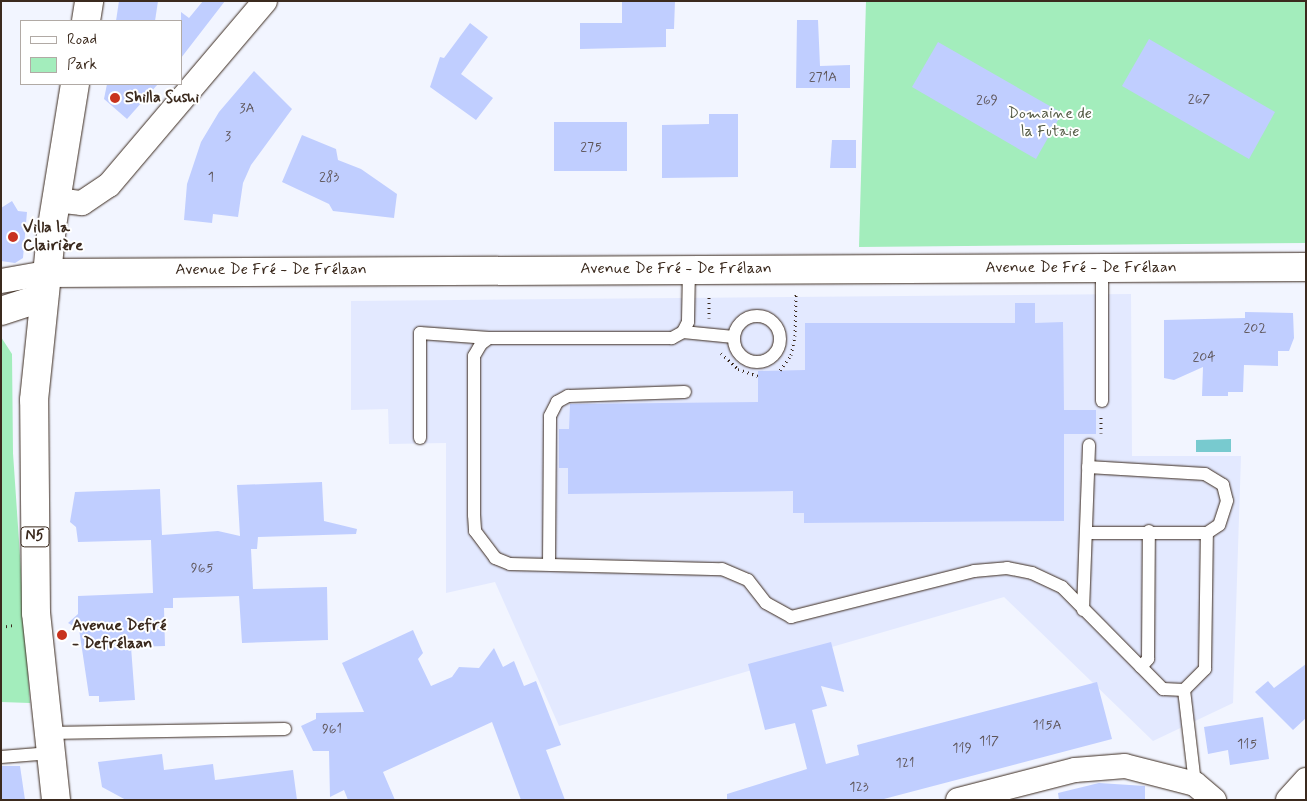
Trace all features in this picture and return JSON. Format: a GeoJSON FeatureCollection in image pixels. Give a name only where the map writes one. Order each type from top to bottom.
{"type":"FeatureCollection","features":[{"type":"Feature","properties":{"kind":"main road"},"geometry":{"type":"LineString","coordinates":[[86,20],[89,1]]}},
{"type":"Feature","properties":{"kind":"main road","name":"N5"},"geometry":{"type":"LineString","coordinates":[[56,800],[36,614],[34,400],[45,285],[56,200],[75,85]]}},
{"type":"Feature","properties":{"kind":"main road","name":"Avenue De Fré - De Frélaan"},"geometry":{"type":"LineString","coordinates":[[1,311],[45,285],[689,269],[1306,267]]}},
{"type":"Feature","properties":{"kind":"street"},"geometry":{"type":"LineString","coordinates":[[56,200],[82,203],[109,185],[265,1]]}},
{"type":"Feature","properties":{"kind":"street"},"geometry":{"type":"LineString","coordinates":[[1,281],[45,285]]}},
{"type":"Feature","properties":{"kind":"street"},"geometry":{"type":"LineString","coordinates":[[958,800],[1083,769],[1125,766],[1195,784],[1214,800]]}},
{"type":"Feature","properties":{"kind":"street"},"geometry":{"type":"LineString","coordinates":[[1288,800],[1306,780]]}},
{"type":"Feature","properties":{"kind":"lane"},"geometry":{"type":"LineString","coordinates":[[1102,268],[1102,401]]}},
{"type":"Feature","properties":{"kind":"lane"},"geometry":{"type":"LineString","coordinates":[[683,332],[688,322],[689,269]]}},
{"type":"Feature","properties":{"kind":"lane"},"geometry":{"type":"LineString","coordinates":[[420,438],[420,333],[489,338],[672,338],[683,332],[734,337]]}},
{"type":"Feature","properties":{"kind":"lane"},"geometry":{"type":"LineString","coordinates":[[489,338],[474,356],[475,531],[495,558],[510,564],[722,569],[748,580],[766,603],[791,617],[974,571],[1007,568],[1062,587],[1163,689],[1184,690],[1205,669],[1207,533]]}},
{"type":"Feature","properties":{"kind":"lane"},"geometry":{"type":"LineString","coordinates":[[549,564],[550,416],[557,402],[568,396],[685,392]]}},
{"type":"Feature","properties":{"kind":"lane"},"geometry":{"type":"LineString","coordinates":[[1083,610],[1088,532],[1089,445]]}},
{"type":"Feature","properties":{"kind":"lane"},"geometry":{"type":"LineString","coordinates":[[1088,467],[1205,474],[1223,485],[1228,501],[1219,525],[1207,533],[1149,531],[1088,532]]}},
{"type":"Feature","properties":{"kind":"lane"},"geometry":{"type":"LineString","coordinates":[[1141,667],[1148,659],[1149,531]]}},
{"type":"Feature","properties":{"kind":"lane"},"geometry":{"type":"LineString","coordinates":[[1184,690],[1195,784]]}},
{"type":"Feature","properties":{"kind":"lane"},"geometry":{"type":"LineString","coordinates":[[1,757],[50,743],[285,729]]}},
{"type":"Feature","properties":{"kind":"path"},"geometry":{"type":"LineString","coordinates":[[780,370],[791,355],[795,336],[796,296]]}},
{"type":"Feature","properties":{"kind":"shaded area"},"geometry":{"type":"Polygon","coordinates":[[[1131,294],[1132,456],[1241,456],[1233,703],[1153,741],[1004,597],[559,726],[495,582],[446,593],[446,443],[389,444],[388,409],[351,410],[351,301],[1131,294]]]}},
{"type":"Feature","properties":{"kind":"green space","name":"Domaine de la Futaie"},"geometry":{"type":"Polygon","coordinates":[[[866,1],[1306,1],[1306,243],[859,247],[866,1]]]}},
{"type":"Feature","properties":{"kind":"green space"},"geometry":{"type":"Polygon","coordinates":[[[1,337],[12,354],[13,453],[30,703],[1,702],[1,337]]]}},
{"type":"Feature","properties":{"kind":"water"},"geometry":{"type":"Polygon","coordinates":[[[1231,439],[1231,452],[1196,452],[1196,440],[1231,439]]]}},
{"type":"Feature","properties":{"kind":"building"},"geometry":{"type":"Polygon","coordinates":[[[119,1],[158,1],[155,20],[116,20],[119,1]]]}},
{"type":"Feature","properties":{"kind":"building"},"geometry":{"type":"Polygon","coordinates":[[[203,1],[225,1],[182,57],[181,12],[189,18],[203,1]]]}},
{"type":"Feature","properties":{"kind":"building"},"geometry":{"type":"Polygon","coordinates":[[[622,1],[675,1],[674,29],[666,29],[666,47],[580,49],[580,23],[622,23],[622,1]]]}},
{"type":"Feature","properties":{"kind":"building"},"geometry":{"type":"Polygon","coordinates":[[[797,20],[818,20],[820,66],[850,65],[850,88],[796,88],[797,20]]]}},
{"type":"Feature","properties":{"kind":"building"},"geometry":{"type":"Polygon","coordinates":[[[470,23],[488,37],[461,74],[493,98],[476,120],[430,87],[440,57],[444,58],[470,23]]]}},
{"type":"Feature","properties":{"kind":"building"},"geometry":{"type":"Polygon","coordinates":[[[1149,39],[1275,112],[1249,159],[1122,86],[1149,39]]]}},
{"type":"Feature","properties":{"kind":"building"},"geometry":{"type":"Polygon","coordinates":[[[938,42],[1062,113],[1036,159],[912,87],[938,42]]]}},
{"type":"Feature","properties":{"kind":"building"},"geometry":{"type":"Polygon","coordinates":[[[254,71],[292,109],[251,165],[243,183],[238,217],[213,214],[212,223],[184,220],[187,184],[201,142],[219,112],[254,71]]]}},
{"type":"Feature","properties":{"kind":"building"},"geometry":{"type":"Polygon","coordinates":[[[107,85],[157,85],[127,119],[104,99],[107,85]]]}},
{"type":"Feature","properties":{"kind":"building"},"geometry":{"type":"Polygon","coordinates":[[[709,114],[738,114],[738,177],[662,178],[662,125],[709,124],[709,114]]]}},
{"type":"Feature","properties":{"kind":"building"},"geometry":{"type":"Polygon","coordinates":[[[554,122],[627,122],[627,171],[554,171],[554,122]]]}},
{"type":"Feature","properties":{"kind":"building"},"geometry":{"type":"Polygon","coordinates":[[[302,135],[336,149],[338,160],[361,169],[397,194],[394,218],[333,211],[329,204],[282,182],[302,135]]]}},
{"type":"Feature","properties":{"kind":"building"},"geometry":{"type":"Polygon","coordinates":[[[832,140],[856,140],[856,168],[830,168],[832,140]]]}},
{"type":"Feature","properties":{"kind":"building","name":"Villa la Clairière"},"geometry":{"type":"Polygon","coordinates":[[[12,201],[18,211],[27,212],[23,258],[15,263],[1,261],[1,208],[12,201]]]}},
{"type":"Feature","properties":{"kind":"building"},"geometry":{"type":"Polygon","coordinates":[[[1015,303],[1035,303],[1035,323],[1063,322],[1064,410],[1096,410],[1096,434],[1064,434],[1064,521],[804,523],[804,513],[793,513],[793,491],[568,494],[568,468],[559,468],[559,429],[569,429],[570,404],[758,402],[758,371],[805,370],[805,323],[1015,323],[1015,303]]]}},
{"type":"Feature","properties":{"kind":"building"},"geometry":{"type":"Polygon","coordinates":[[[1245,312],[1293,313],[1294,338],[1289,351],[1278,351],[1278,366],[1244,365],[1243,392],[1228,392],[1228,396],[1202,396],[1203,367],[1174,380],[1164,378],[1164,320],[1245,318],[1245,312]]]}},
{"type":"Feature","properties":{"kind":"building"},"geometry":{"type":"Polygon","coordinates":[[[322,482],[324,521],[357,529],[356,534],[258,537],[257,549],[251,549],[253,589],[327,587],[328,640],[242,643],[239,596],[173,598],[173,608],[164,608],[165,646],[131,647],[135,700],[99,702],[99,696],[89,696],[79,629],[68,623],[78,614],[78,596],[153,593],[151,540],[78,542],[76,527],[70,522],[75,492],[160,489],[162,535],[218,531],[240,536],[237,485],[322,482]]]}},
{"type":"Feature","properties":{"kind":"building"},"geometry":{"type":"Polygon","coordinates":[[[413,630],[423,653],[418,659],[431,686],[452,677],[459,667],[479,668],[494,648],[503,667],[514,661],[524,686],[536,681],[561,745],[546,750],[565,800],[521,800],[492,722],[383,772],[395,800],[348,800],[344,790],[330,797],[329,751],[313,751],[301,726],[316,719],[316,713],[364,712],[342,663],[413,630]]]}},
{"type":"Feature","properties":{"kind":"building"},"geometry":{"type":"Polygon","coordinates":[[[831,642],[844,692],[821,686],[827,706],[812,710],[826,764],[859,755],[857,745],[1097,682],[1112,739],[880,800],[727,800],[727,794],[807,769],[795,723],[765,730],[748,664],[831,642]]]}},
{"type":"Feature","properties":{"kind":"building"},"geometry":{"type":"Polygon","coordinates":[[[1306,664],[1306,718],[1293,730],[1255,692],[1268,681],[1274,688],[1306,664]]]}},
{"type":"Feature","properties":{"kind":"building"},"geometry":{"type":"Polygon","coordinates":[[[1263,717],[1269,759],[1230,765],[1228,750],[1208,754],[1204,727],[1263,717]]]}},
{"type":"Feature","properties":{"kind":"building"},"geometry":{"type":"Polygon","coordinates":[[[162,754],[164,770],[213,764],[215,780],[293,770],[297,800],[126,800],[102,787],[98,762],[162,754]]]}},
{"type":"Feature","properties":{"kind":"building"},"geometry":{"type":"Polygon","coordinates":[[[1,766],[20,766],[25,800],[1,800],[1,766]]]}},
{"type":"Feature","properties":{"kind":"building"},"geometry":{"type":"Polygon","coordinates":[[[1099,783],[1145,786],[1145,800],[1059,800],[1058,793],[1099,783]]]}},
{"type":"Feature","properties":{"kind":"place","name":"Shilla Sushi"},"geometry":{"type":"Point","coordinates":[115,98]}},
{"type":"Feature","properties":{"kind":"place","name":"Villa la Clairière"},"geometry":{"type":"Point","coordinates":[13,237]}},
{"type":"Feature","properties":{"kind":"place","name":"Avenue Defré - Defrélaan"},"geometry":{"type":"Point","coordinates":[62,635]}}]}
